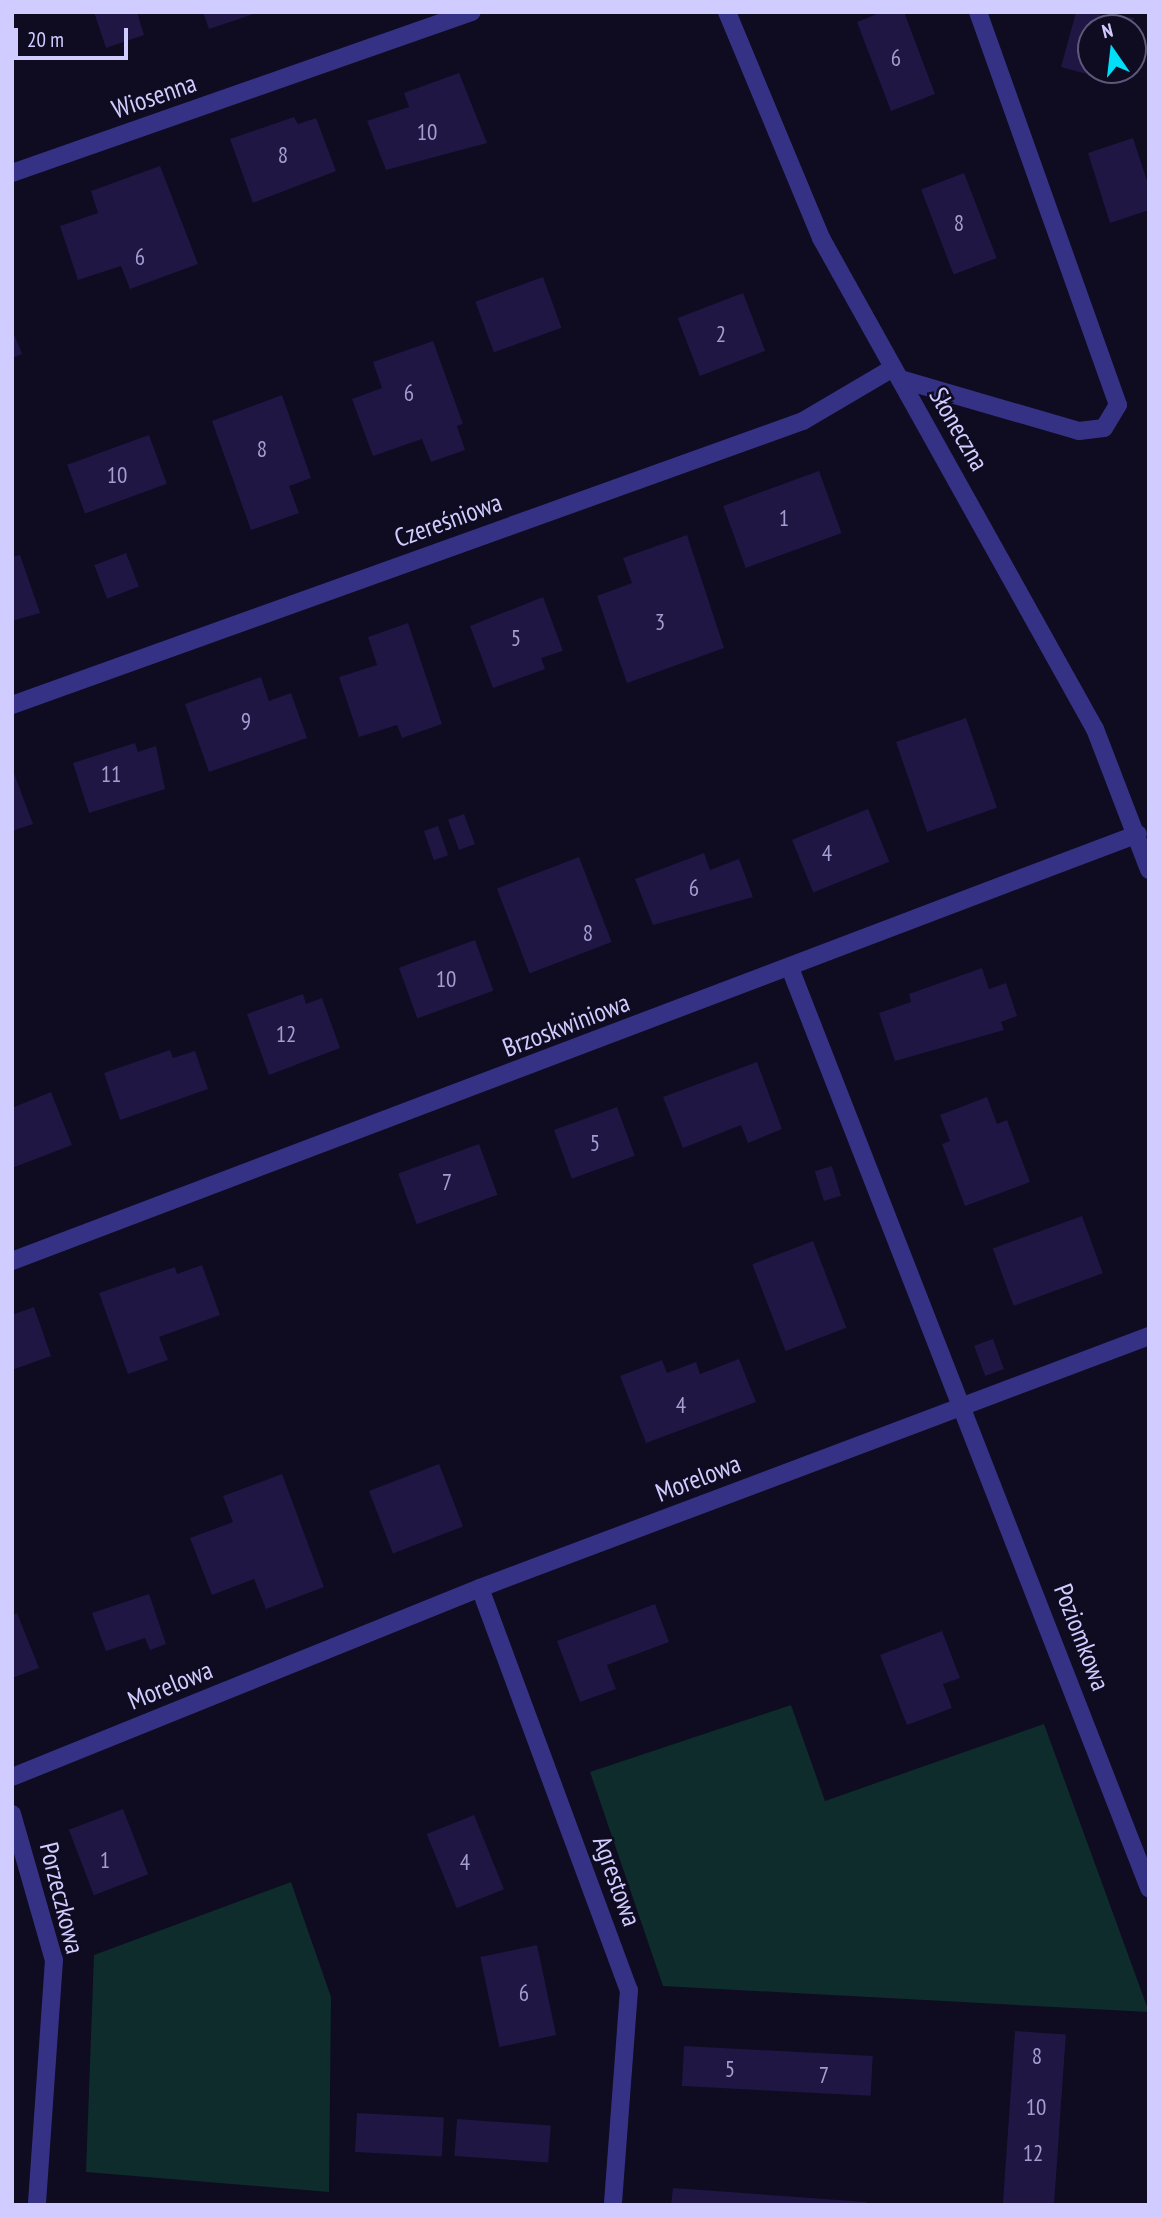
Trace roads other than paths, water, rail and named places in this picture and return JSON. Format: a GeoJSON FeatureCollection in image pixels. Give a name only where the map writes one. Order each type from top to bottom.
{"type":"FeatureCollection","features":[{"type":"Feature","properties":{"kind":"street","name":"Wiosenna"},"geometry":{"type":"LineString","coordinates":[[12,173],[472,12]]}},
{"type":"Feature","properties":{"kind":"street","name":"Słoneczna"},"geometry":{"type":"LineString","coordinates":[[727,12],[821,238],[1096,729],[1138,834],[1149,870]]}},
{"type":"Feature","properties":{"kind":"street"},"geometry":{"type":"LineString","coordinates":[[897,374],[1079,431],[1104,428],[1118,405],[978,12]]}},
{"type":"Feature","properties":{"kind":"street","name":"Czereśniowa"},"geometry":{"type":"LineString","coordinates":[[12,705],[803,421],[897,374]]}},
{"type":"Feature","properties":{"kind":"street","name":"Brzoskwiniowa"},"geometry":{"type":"LineString","coordinates":[[12,1261],[1138,834]]}},
{"type":"Feature","properties":{"kind":"street"},"geometry":{"type":"LineString","coordinates":[[790,968],[966,1405]]}},
{"type":"Feature","properties":{"kind":"street","name":"Morelowa"},"geometry":{"type":"LineString","coordinates":[[12,1777],[480,1588],[1149,1336]]}},
{"type":"Feature","properties":{"kind":"street","name":"Poziomkowa"},"geometry":{"type":"LineString","coordinates":[[966,1405],[1149,1888]]}},
{"type":"Feature","properties":{"kind":"street","name":"Agrestowa"},"geometry":{"type":"LineString","coordinates":[[480,1588],[629,1990],[613,2205]]}},
{"type":"Feature","properties":{"kind":"street","name":"Porzeczkowa"},"geometry":{"type":"LineString","coordinates":[[12,1814],[54,1960],[37,2205]]}}]}
